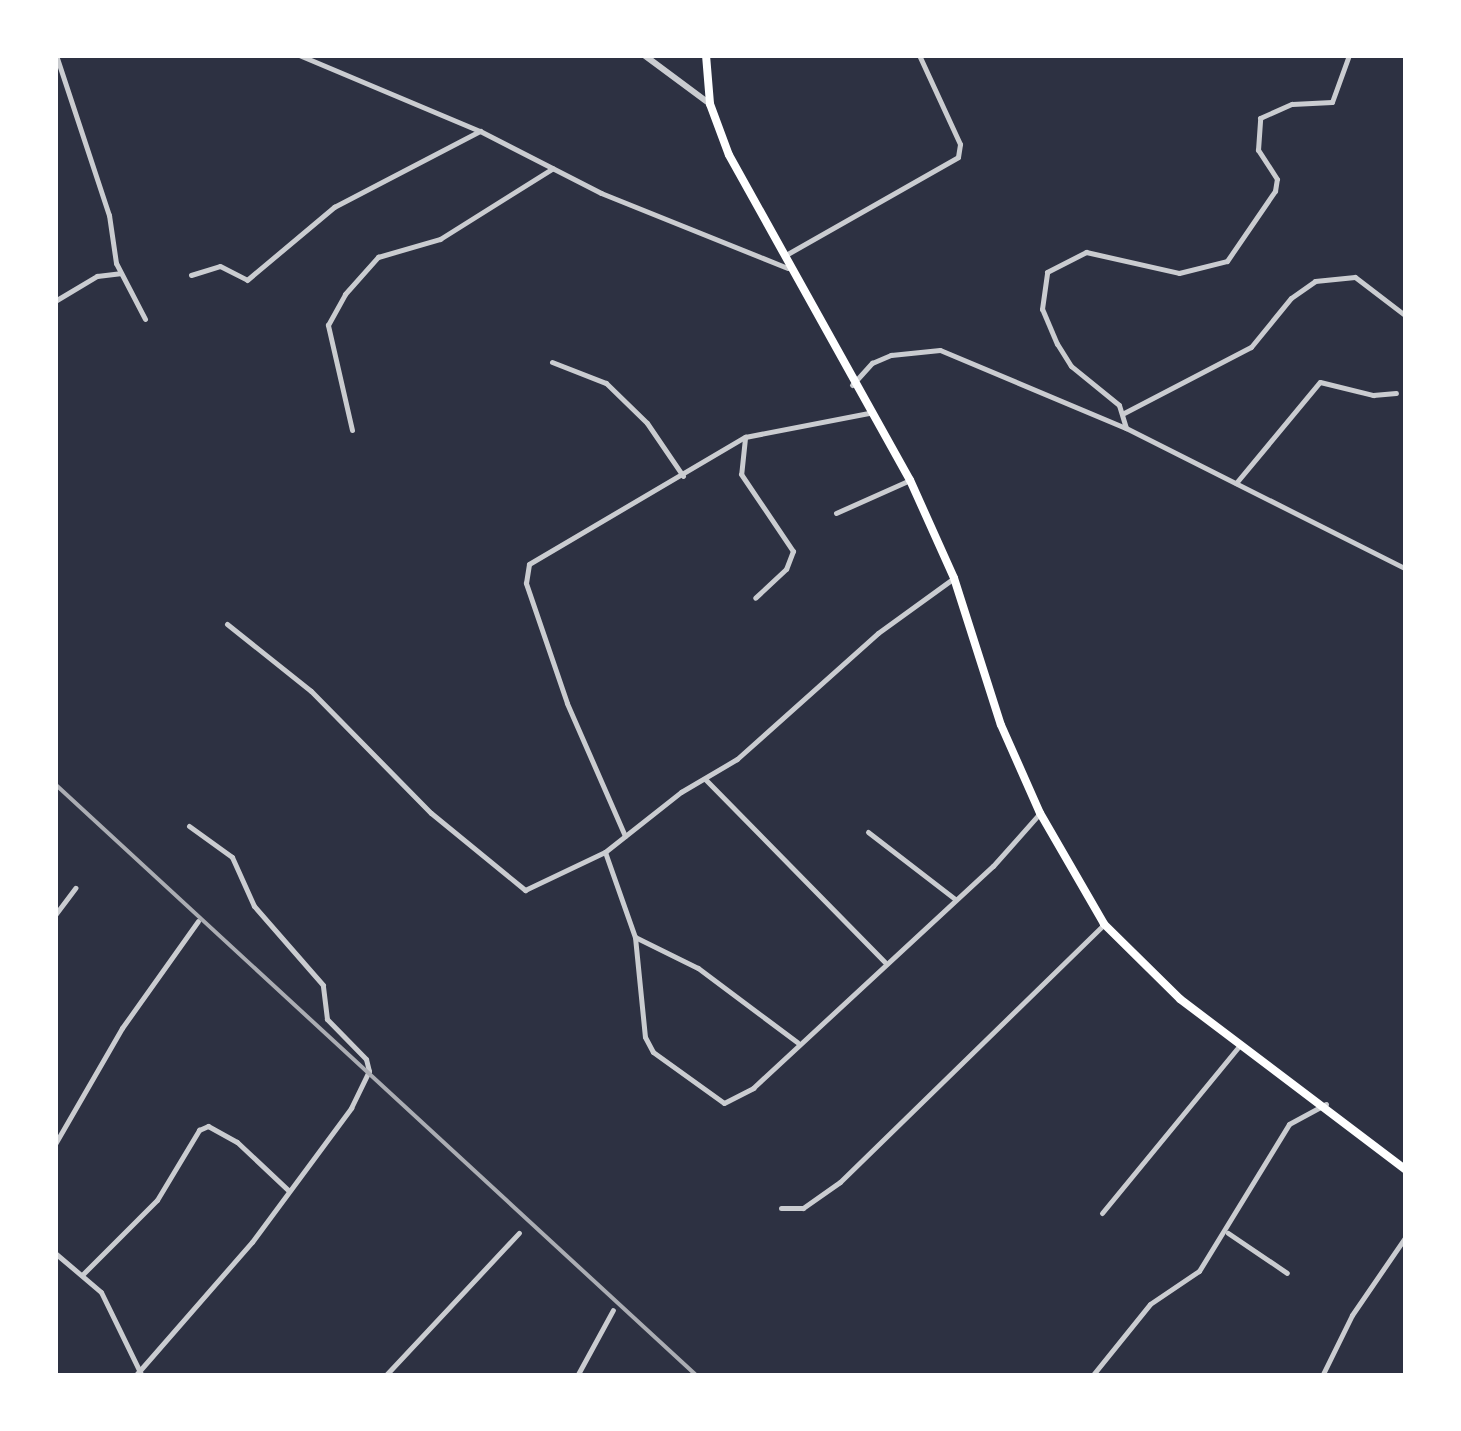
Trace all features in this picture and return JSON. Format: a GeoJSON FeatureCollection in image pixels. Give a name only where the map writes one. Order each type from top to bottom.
{"type":"FeatureCollection","features":[{"type":"Feature","properties":{"kind":"main road"},"geometry":{"type":"LineString","coordinates":[[706,55],[710,104],[782,257],[852,385],[910,480],[954,578],[1001,726],[1040,813],[1104,924],[1180,999],[1326,1104],[1406,1170]]}},
{"type":"Feature","properties":{"kind":"street"},"geometry":{"type":"LineString","coordinates":[[56,55],[108,215],[120,273],[146,319]]}},
{"type":"Feature","properties":{"kind":"street"},"geometry":{"type":"LineString","coordinates":[[299,55],[480,131],[733,251],[788,268]]}},
{"type":"Feature","properties":{"kind":"street"},"geometry":{"type":"LineString","coordinates":[[644,55],[710,104]]}},
{"type":"Feature","properties":{"kind":"street"},"geometry":{"type":"LineString","coordinates":[[782,257],[958,157],[960,144],[919,55]]}},
{"type":"Feature","properties":{"kind":"street"},"geometry":{"type":"LineString","coordinates":[[1126,428],[1124,413],[1071,366],[1056,344],[1042,308],[1048,272],[1086,252],[1179,274],[1227,262],[1275,191],[1278,180],[1258,150],[1260,118],[1292,104],[1332,102],[1349,55]]}},
{"type":"Feature","properties":{"kind":"street"},"geometry":{"type":"LineString","coordinates":[[191,275],[220,266],[247,280],[334,207],[480,131]]}},
{"type":"Feature","properties":{"kind":"street"},"geometry":{"type":"LineString","coordinates":[[352,430],[328,325],[344,294],[378,257],[440,239],[553,168]]}},
{"type":"Feature","properties":{"kind":"street"},"geometry":{"type":"LineString","coordinates":[[55,301],[97,276],[120,273]]}},
{"type":"Feature","properties":{"kind":"street"},"geometry":{"type":"LineString","coordinates":[[1124,413],[1251,348],[1290,298],[1315,281],[1355,277],[1406,316]]}},
{"type":"Feature","properties":{"kind":"street"},"geometry":{"type":"LineString","coordinates":[[852,385],[872,363],[891,354],[940,350],[1126,428],[1406,570]]}},
{"type":"Feature","properties":{"kind":"street"},"geometry":{"type":"LineString","coordinates":[[552,362],[606,383],[647,423],[683,476]]}},
{"type":"Feature","properties":{"kind":"street"},"geometry":{"type":"LineString","coordinates":[[1236,483],[1320,382],[1396,393]]}},
{"type":"Feature","properties":{"kind":"street"},"geometry":{"type":"LineString","coordinates":[[625,836],[571,715],[525,572],[538,555],[746,437],[870,413]]}},
{"type":"Feature","properties":{"kind":"street"},"geometry":{"type":"LineString","coordinates":[[746,437],[741,474],[793,551],[786,569],[755,598]]}},
{"type":"Feature","properties":{"kind":"street"},"geometry":{"type":"LineString","coordinates":[[836,514],[910,480]]}},
{"type":"Feature","properties":{"kind":"street"},"geometry":{"type":"LineString","coordinates":[[227,624],[310,691],[431,813],[516,887],[537,886],[605,852],[706,780],[878,632],[954,578]]}},
{"type":"Feature","properties":{"kind":"street"},"geometry":{"type":"LineString","coordinates":[[706,780],[886,962]]}},
{"type":"Feature","properties":{"kind":"street"},"geometry":{"type":"LineString","coordinates":[[605,852],[635,937],[645,1037],[652,1052],[714,1099],[733,1101],[955,899],[1040,813]]}},
{"type":"Feature","properties":{"kind":"street"},"geometry":{"type":"LineString","coordinates":[[139,1375],[289,1191],[367,1082],[366,1059],[327,1019],[323,984],[254,906],[232,857],[189,826]]}},
{"type":"Feature","properties":{"kind":"street"},"geometry":{"type":"LineString","coordinates":[[868,832],[955,899]]}},
{"type":"Feature","properties":{"kind":"street"},"geometry":{"type":"LineString","coordinates":[[55,915],[76,888]]}},
{"type":"Feature","properties":{"kind":"street"},"geometry":{"type":"LineString","coordinates":[[55,1144],[122,1028],[198,921]]}},
{"type":"Feature","properties":{"kind":"street"},"geometry":{"type":"LineString","coordinates":[[781,1208],[803,1208],[840,1182],[1104,924]]}},
{"type":"Feature","properties":{"kind":"street"},"geometry":{"type":"LineString","coordinates":[[635,937],[698,968],[797,1042]]}},
{"type":"Feature","properties":{"kind":"street"},"geometry":{"type":"LineString","coordinates":[[1102,1213],[1241,1044]]}},
{"type":"Feature","properties":{"kind":"street"},"geometry":{"type":"LineString","coordinates":[[1092,1376],[1140,1314],[1191,1278],[1228,1233],[1276,1139],[1288,1124],[1326,1104]]}},
{"type":"Feature","properties":{"kind":"street"},"geometry":{"type":"LineString","coordinates":[[82,1275],[157,1200],[199,1130],[208,1126],[237,1142],[289,1191]]}},
{"type":"Feature","properties":{"kind":"street"},"geometry":{"type":"LineString","coordinates":[[385,1376],[519,1233]]}},
{"type":"Feature","properties":{"kind":"street"},"geometry":{"type":"LineString","coordinates":[[1228,1233],[1287,1273]]}},
{"type":"Feature","properties":{"kind":"street"},"geometry":{"type":"LineString","coordinates":[[1322,1376],[1352,1315],[1406,1236]]}},
{"type":"Feature","properties":{"kind":"street"},"geometry":{"type":"LineString","coordinates":[[55,1253],[82,1275],[118,1318],[139,1375]]}},
{"type":"Feature","properties":{"kind":"street"},"geometry":{"type":"LineString","coordinates":[[577,1376],[613,1310]]}},
{"type":"Feature","properties":{"kind":"railway"},"geometry":{"type":"LineString","coordinates":[[55,784],[697,1376]]}}]}
